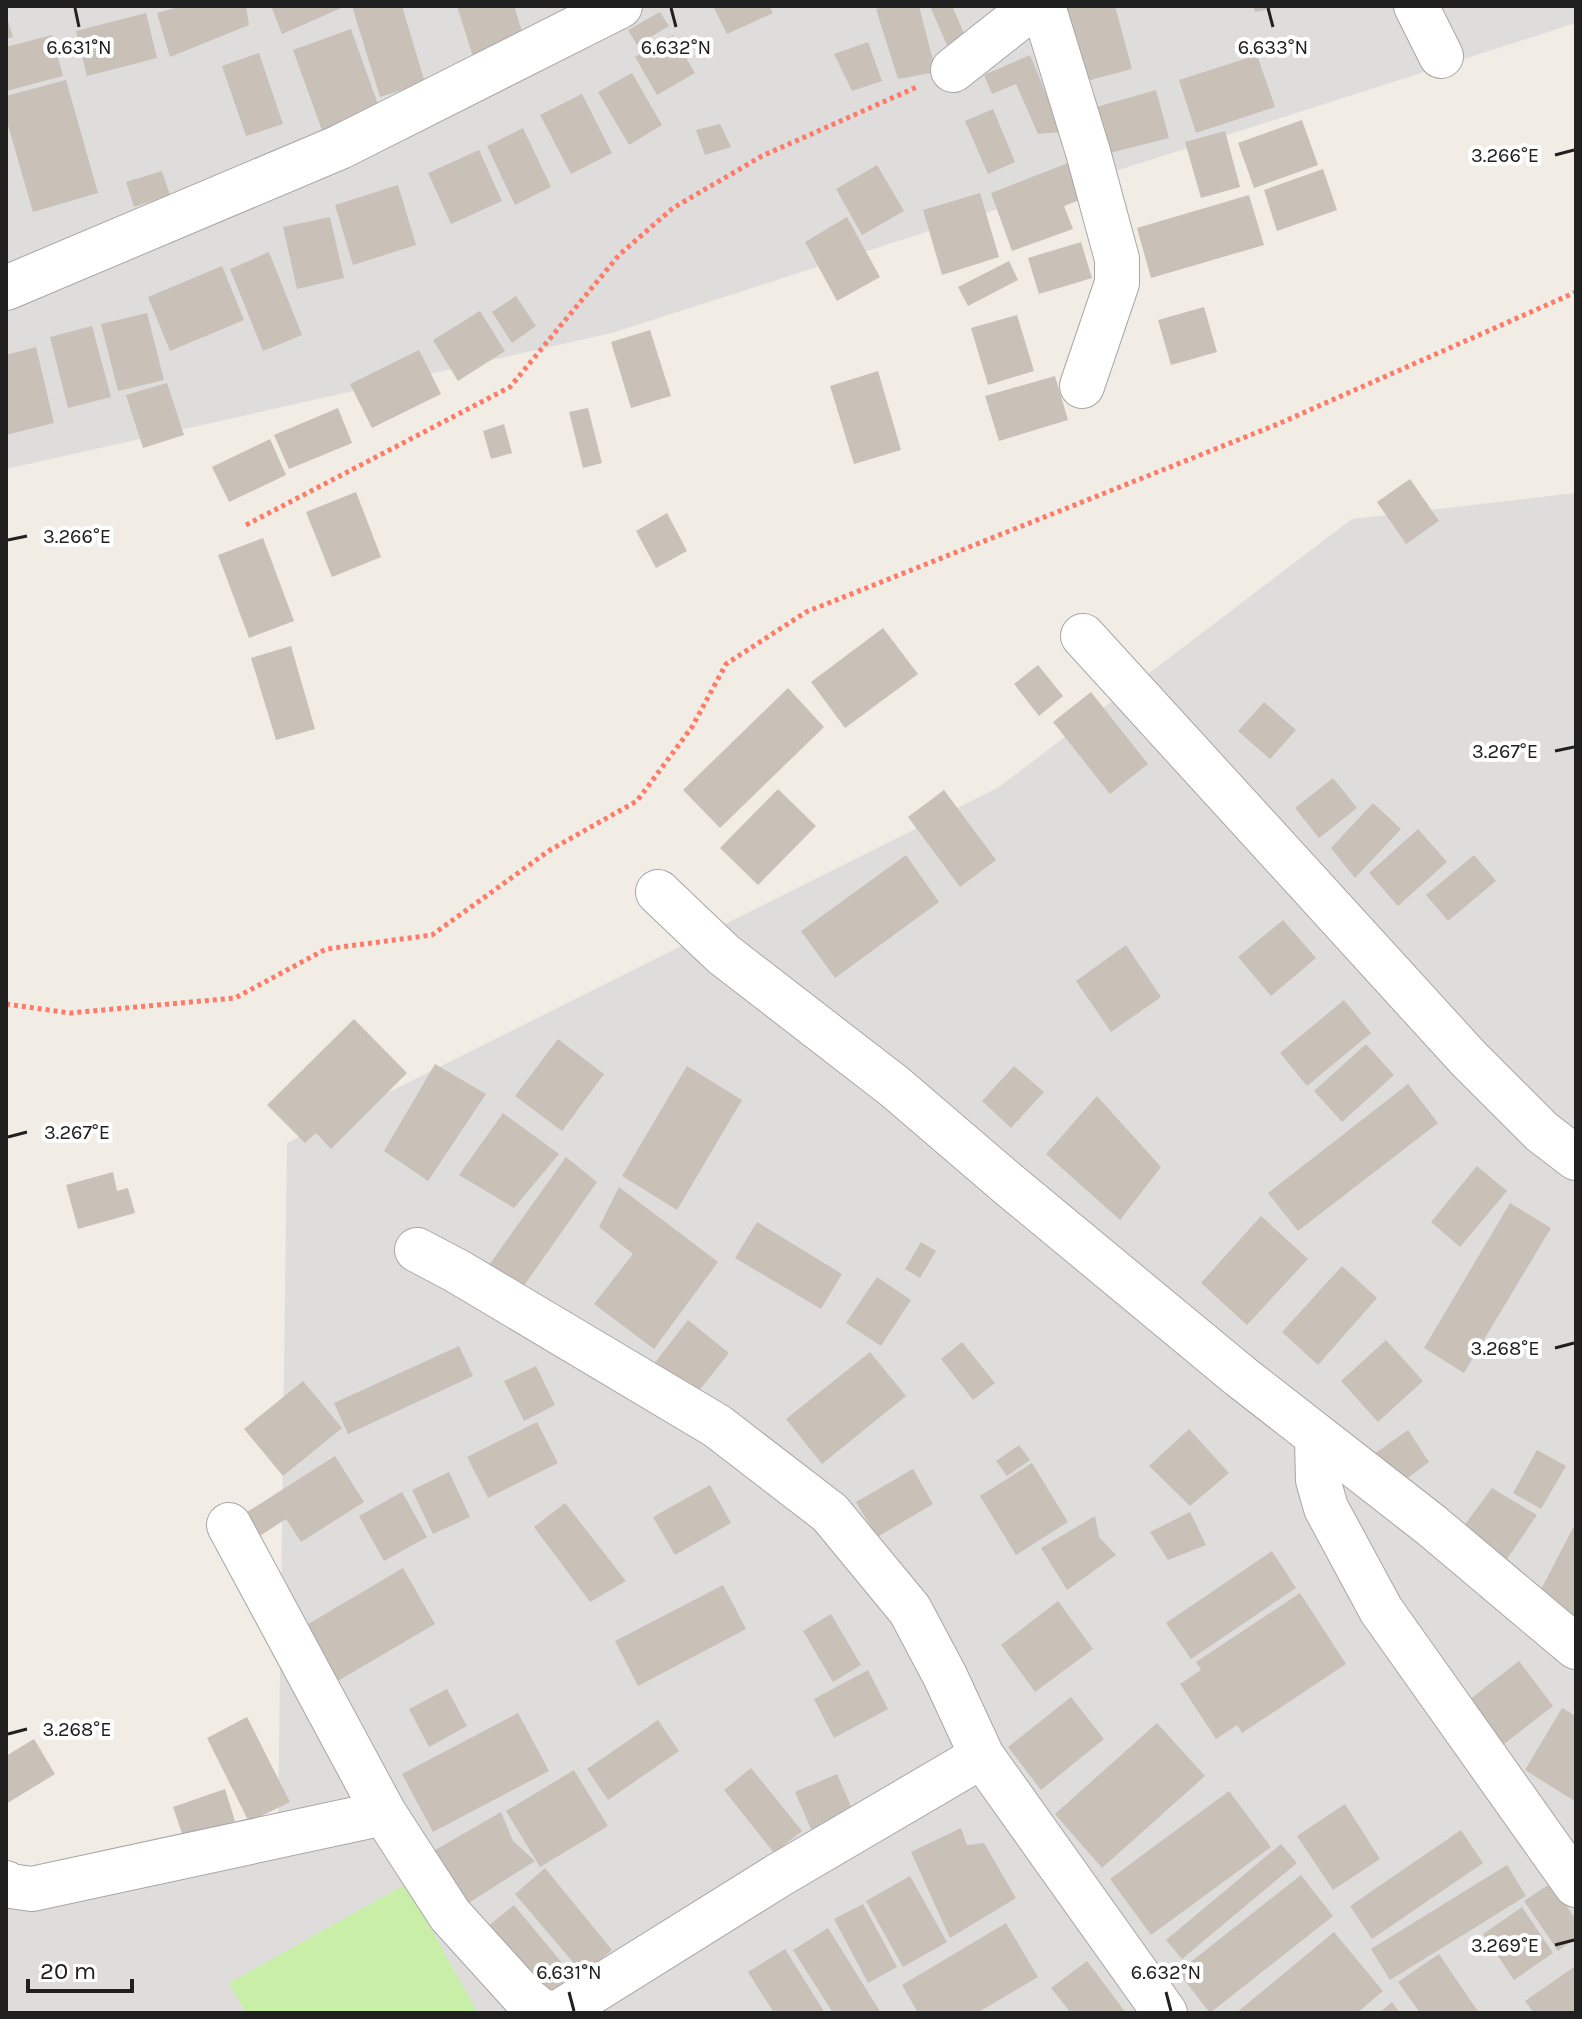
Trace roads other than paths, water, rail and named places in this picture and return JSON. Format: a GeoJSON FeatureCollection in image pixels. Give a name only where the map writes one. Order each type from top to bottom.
{"type":"FeatureCollection","features":[{"type":"Feature","properties":{"kind":"street"},"geometry":{"type":"LineString","coordinates":[[6,288],[340,147],[620,6]]}},
{"type":"Feature","properties":{"kind":"street"},"geometry":{"type":"LineString","coordinates":[[953,70],[1030,6]]}},
{"type":"Feature","properties":{"kind":"street"},"geometry":{"type":"LineString","coordinates":[[1043,6],[1117,259],[1117,283],[1082,386]]}},
{"type":"Feature","properties":{"kind":"street"},"geometry":{"type":"LineString","coordinates":[[1416,6],[1441,56]]}},
{"type":"Feature","properties":{"kind":"street"},"geometry":{"type":"LineString","coordinates":[[1083,636],[1468,1058],[1542,1132],[1576,1158]]}},
{"type":"Feature","properties":{"kind":"street"},"geometry":{"type":"LineString","coordinates":[[658,892],[723,954],[895,1087],[1317,1439],[1431,1525],[1576,1647]]}},
{"type":"Feature","properties":{"kind":"street"},"geometry":{"type":"LineString","coordinates":[[417,1250],[717,1426],[830,1513],[910,1610],[982,1756],[1165,2013]]}},
{"type":"Feature","properties":{"kind":"street"},"geometry":{"type":"LineString","coordinates":[[1317,1439],[1318,1480],[1326,1508],[1381,1610],[1576,1885]]}},
{"type":"Feature","properties":{"kind":"street"},"geometry":{"type":"LineString","coordinates":[[229,1525],[384,1813],[450,1915],[526,1999],[541,2011],[556,2013],[779,1875],[982,1756]]}},
{"type":"Feature","properties":{"kind":"street"},"geometry":{"type":"LineString","coordinates":[[6,1883],[32,1889],[384,1813]]}}]}
